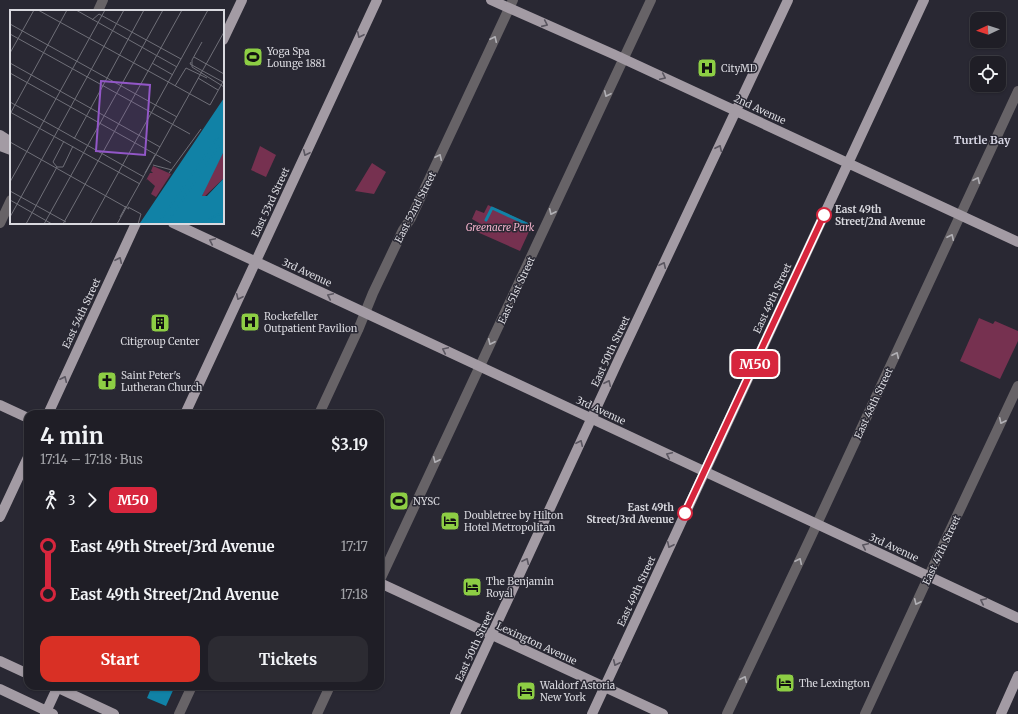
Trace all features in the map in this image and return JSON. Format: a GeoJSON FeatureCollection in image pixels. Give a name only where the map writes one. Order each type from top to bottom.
{"type":"FeatureCollection","features":[{"type":"Feature","properties":{"kind":"main road"},"geometry":{"type":"LineString","coordinates":[[224,38],[242,0]]}},
{"type":"Feature","properties":{"kind":"main road","name":"East 53rd Street"},"geometry":{"type":"LineString","coordinates":[[187,410],[377,0]]}},
{"type":"Feature","properties":{"kind":"main road","name":"2nd Avenue"},"geometry":{"type":"LineString","coordinates":[[491,0],[511,4],[624,59],[1018,242]]}},
{"type":"Feature","properties":{"kind":"main road","name":"East 50th Street"},"geometry":{"type":"LineString","coordinates":[[455,714],[788,0]]}},
{"type":"Feature","properties":{"kind":"main road","name":"East 49th Street"},"geometry":{"type":"LineString","coordinates":[[592,714],[924,0]]}},
{"type":"Feature","properties":{"kind":"main road"},"geometry":{"type":"LineString","coordinates":[[0,135],[10,141]]}},
{"type":"Feature","properties":{"kind":"main road"},"geometry":{"type":"LineString","coordinates":[[0,146],[10,150]]}},
{"type":"Feature","properties":{"kind":"main road","name":"East 54th Street"},"geometry":{"type":"LineString","coordinates":[[50,410],[136,224]]}},
{"type":"Feature","properties":{"kind":"main road","name":"3rd Avenue"},"geometry":{"type":"LineString","coordinates":[[175,224],[1018,618]]}},
{"type":"Feature","properties":{"kind":"main road"},"geometry":{"type":"LineString","coordinates":[[0,405],[24,416]]}},
{"type":"Feature","properties":{"kind":"main road"},"geometry":{"type":"LineString","coordinates":[[0,517],[24,466]]}},
{"type":"Feature","properties":{"kind":"main road","name":"Lexington Avenue"},"geometry":{"type":"LineString","coordinates":[[384,585],[663,714]]}},
{"type":"Feature","properties":{"kind":"main road"},"geometry":{"type":"LineString","coordinates":[[0,661],[24,672]]}},
{"type":"Feature","properties":{"kind":"main road"},"geometry":{"type":"LineString","coordinates":[[1001,714],[1018,676]]}},
{"type":"Feature","properties":{"kind":"main road"},"geometry":{"type":"LineString","coordinates":[[0,689],[48,713],[55,690]]}},
{"type":"Feature","properties":{"kind":"main road"},"geometry":{"type":"LineString","coordinates":[[64,690],[114,714]]}},
{"type":"Feature","properties":{"kind":"street"},"geometry":{"type":"LineString","coordinates":[[98,10],[103,0]]}},
{"type":"Feature","properties":{"kind":"street","name":"East 51st Street"},"geometry":{"type":"LineString","coordinates":[[384,571],[652,0]]}},
{"type":"Feature","properties":{"kind":"street","name":"East 52nd Street"},"geometry":{"type":"LineString","coordinates":[[321,410],[403,230],[411,218],[511,4]]}},
{"type":"Feature","properties":{"kind":"street","name":"East 48th Street"},"geometry":{"type":"LineString","coordinates":[[727,714],[961,216],[1018,91]]}},
{"type":"Feature","properties":{"kind":"street"},"geometry":{"type":"LineString","coordinates":[[0,223],[10,202]]}},
{"type":"Feature","properties":{"kind":"street","name":"East 47th Street"},"geometry":{"type":"LineString","coordinates":[[865,714],[1018,386]]}},
{"type":"Feature","properties":{"kind":"street"},"geometry":{"type":"LineString","coordinates":[[179,714],[190,690]]}},
{"type":"Feature","properties":{"kind":"street"},"geometry":{"type":"LineString","coordinates":[[317,714],[328,690]]}},
{"type":"Feature","properties":{"kind":"green space"},"geometry":{"type":"Polygon","coordinates":[[[260,146],[276,155],[266,177],[251,170],[260,146]]]}},
{"type":"Feature","properties":{"kind":"green space"},"geometry":{"type":"Polygon","coordinates":[[[372,163],[386,172],[374,194],[355,191],[372,163]]]}},
{"type":"Feature","properties":{"kind":"green space","name":"Greenacre Park"},"geometry":{"type":"Polygon","coordinates":[[[488,205],[532,225],[520,251],[475,231],[479,223],[472,219],[476,210],[484,213],[488,205]]]}},
{"type":"Feature","properties":{"kind":"green space"},"geometry":{"type":"Polygon","coordinates":[[[979,318],[993,324],[995,321],[1018,331],[1018,341],[1000,379],[960,361],[979,318]]]}},
{"type":"Feature","properties":{"kind":"water"},"geometry":{"type":"Polygon","coordinates":[[[150,690],[173,690],[166,706],[147,698],[150,690]]]}},
{"type":"Feature","properties":{"kind":"waterway"},"geometry":{"type":"LineString","coordinates":[[486,220],[492,208],[527,224],[526,227]]}},
{"type":"Feature","properties":{"kind":"bus line","name":"M50"},"geometry":{"type":"LineString","coordinates":[[685,513],[824,215]]}},
{"type":"Feature","properties":{"kind":"place","name":"Yoga Spa Lounge 1881"},"geometry":{"type":"Point","coordinates":[253,57]}},
{"type":"Feature","properties":{"kind":"place","name":"CityMD"},"geometry":{"type":"Point","coordinates":[707,68]}},
{"type":"Feature","properties":{"kind":"place","name":"East 49th Street/2nd Avenue"},"geometry":{"type":"Point","coordinates":[824,215]}},
{"type":"Feature","properties":{"kind":"place","name":"Rockefeller Outpatient Pavilion"},"geometry":{"type":"Point","coordinates":[250,322]}},
{"type":"Feature","properties":{"kind":"place","name":"Citigroup Center"},"geometry":{"type":"Point","coordinates":[160,323]}},
{"type":"Feature","properties":{"kind":"place","name":"Saint Peter's Lutheran Church"},"geometry":{"type":"Point","coordinates":[107,381]}},
{"type":"Feature","properties":{"kind":"place","name":"NYSC"},"geometry":{"type":"Point","coordinates":[399,501]}},
{"type":"Feature","properties":{"kind":"place","name":"East 49th Street/3rd Avenue"},"geometry":{"type":"Point","coordinates":[685,513]}},
{"type":"Feature","properties":{"kind":"place","name":"Doubletree by Hilton Hotel Metropolitan"},"geometry":{"type":"Point","coordinates":[450,521]}},
{"type":"Feature","properties":{"kind":"place","name":"The Benjamin Royal"},"geometry":{"type":"Point","coordinates":[472,587]}},
{"type":"Feature","properties":{"kind":"place","name":"The Lexington"},"geometry":{"type":"Point","coordinates":[785,683]}},
{"type":"Feature","properties":{"kind":"place","name":"Waldorf Astoria New York"},"geometry":{"type":"Point","coordinates":[526,691]}},
{"type":"Feature","properties":{"kind":"district","name":"Turtle Bay"},"geometry":{"type":"Point","coordinates":[982,140]}}]}
